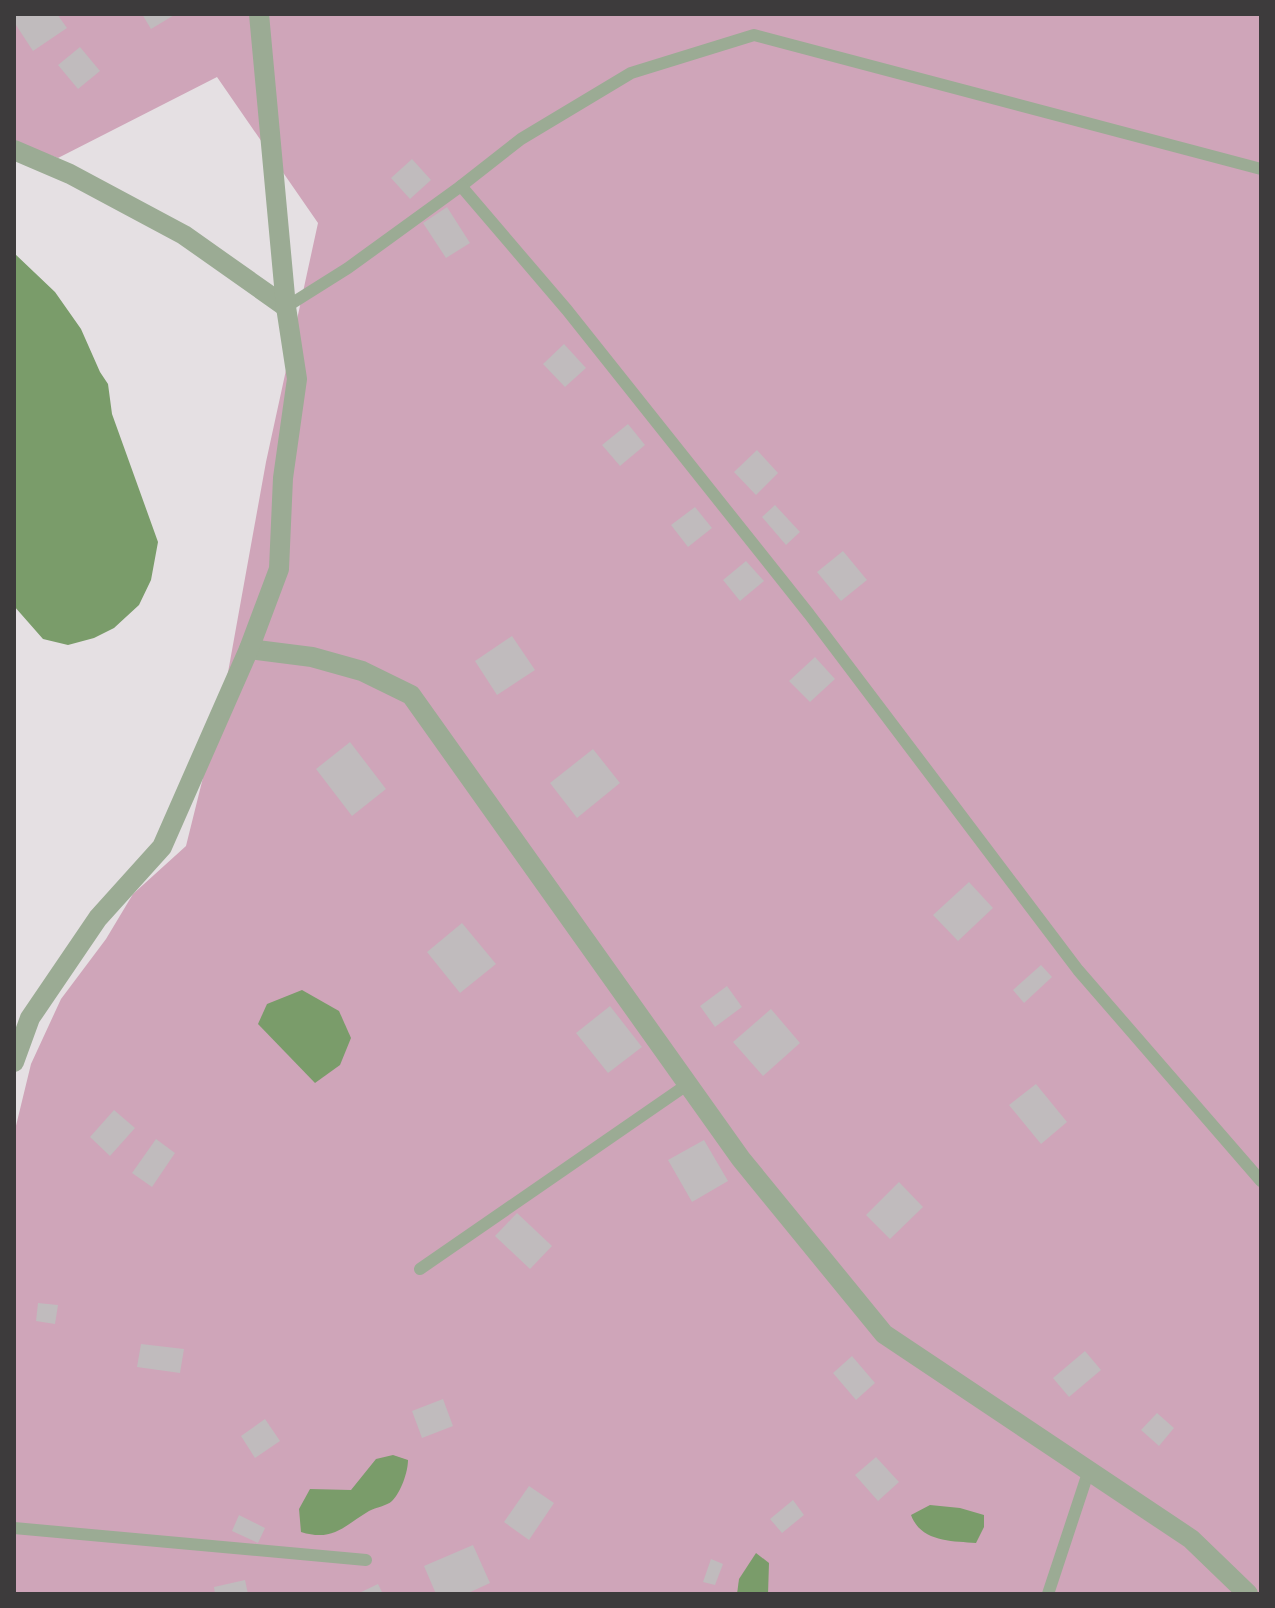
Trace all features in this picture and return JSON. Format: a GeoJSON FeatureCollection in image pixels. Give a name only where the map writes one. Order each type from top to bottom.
{"type":"FeatureCollection","features":[{"type":"Feature","properties":{"kind":"street"},"geometry":{"type":"LineString","coordinates":[[14,1062],[30,1018],[89,930],[162,847],[249,649],[279,569],[283,478],[297,379],[286,307],[259,14]]}},
{"type":"Feature","properties":{"kind":"street"},"geometry":{"type":"LineString","coordinates":[[14,150],[70,174],[184,235],[286,307]]}},
{"type":"Feature","properties":{"kind":"street"},"geometry":{"type":"LineString","coordinates":[[249,649],[312,657],[362,671],[411,695],[741,1159],[884,1334],[1191,1539],[1248,1594]]}},
{"type":"Feature","properties":{"kind":"lane"},"geometry":{"type":"LineString","coordinates":[[286,307],[348,268],[521,139],[631,73],[754,35],[1261,169]]}},
{"type":"Feature","properties":{"kind":"lane"},"geometry":{"type":"LineString","coordinates":[[461,186],[567,310],[809,614],[1078,970],[1261,1181]]}},
{"type":"Feature","properties":{"kind":"lane"},"geometry":{"type":"LineString","coordinates":[[420,1269],[688,1084]]}},
{"type":"Feature","properties":{"kind":"lane"},"geometry":{"type":"LineString","coordinates":[[1048,1594],[1089,1470]]}},
{"type":"Feature","properties":{"kind":"lane"},"geometry":{"type":"LineString","coordinates":[[14,1528],[366,1560]]}},
{"type":"Feature","properties":{"kind":"shaded area"},"geometry":{"type":"Polygon","coordinates":[[[14,14],[1261,14],[1261,1594],[14,1594],[14,1134],[31,1064],[61,999],[106,939],[133,894],[186,846],[225,689],[266,462],[318,223],[217,77],[58,158],[14,142],[14,14]]]}},
{"type":"Feature","properties":{"kind":"shaded area"},"geometry":{"type":"Polygon","coordinates":[[[14,253],[55,292],[81,329],[108,384],[112,414],[158,542],[151,580],[139,605],[114,628],[94,638],[68,645],[43,639],[14,606],[14,253]]]}},
{"type":"Feature","properties":{"kind":"shaded area"},"geometry":{"type":"Polygon","coordinates":[[[302,990],[339,1011],[351,1038],[340,1065],[315,1083],[258,1024],[267,1004],[302,990]]]}},
{"type":"Feature","properties":{"kind":"shaded area"},"geometry":{"type":"Polygon","coordinates":[[[393,1455],[408,1460],[403,1482],[392,1501],[330,1534],[301,1532],[299,1509],[310,1489],[351,1490],[376,1459],[393,1455]]]}},
{"type":"Feature","properties":{"kind":"shaded area"},"geometry":{"type":"Polygon","coordinates":[[[930,1505],[960,1508],[984,1515],[984,1527],[976,1543],[938,1538],[922,1530],[911,1515],[930,1505]]]}},
{"type":"Feature","properties":{"kind":"shaded area"},"geometry":{"type":"Polygon","coordinates":[[[756,1553],[769,1563],[768,1594],[737,1594],[739,1579],[756,1553]]]}},
{"type":"Feature","properties":{"kind":"building"},"geometry":{"type":"Polygon","coordinates":[[[14,14],[57,14],[67,28],[33,51],[14,22],[14,14]]]}},
{"type":"Feature","properties":{"kind":"building"},"geometry":{"type":"Polygon","coordinates":[[[142,14],[176,14],[151,29],[142,14]]]}},
{"type":"Feature","properties":{"kind":"building"},"geometry":{"type":"Polygon","coordinates":[[[80,47],[100,71],[78,89],[58,65],[80,47]]]}},
{"type":"Feature","properties":{"kind":"building"},"geometry":{"type":"Polygon","coordinates":[[[412,159],[431,180],[410,199],[391,178],[412,159]]]}},
{"type":"Feature","properties":{"kind":"building"},"geometry":{"type":"Polygon","coordinates":[[[447,207],[470,243],[446,258],[423,223],[447,207]]]}},
{"type":"Feature","properties":{"kind":"building"},"geometry":{"type":"Polygon","coordinates":[[[564,344],[586,368],[565,387],[543,364],[564,344]]]}},
{"type":"Feature","properties":{"kind":"building"},"geometry":{"type":"Polygon","coordinates":[[[628,424],[645,445],[620,466],[602,445],[628,424]]]}},
{"type":"Feature","properties":{"kind":"building"},"geometry":{"type":"Polygon","coordinates":[[[757,450],[778,473],[756,495],[734,472],[757,450]]]}},
{"type":"Feature","properties":{"kind":"building"},"geometry":{"type":"Polygon","coordinates":[[[775,505],[800,532],[786,545],[762,517],[775,505]]]}},
{"type":"Feature","properties":{"kind":"building"},"geometry":{"type":"Polygon","coordinates":[[[695,507],[712,528],[688,547],[671,525],[695,507]]]}},
{"type":"Feature","properties":{"kind":"building"},"geometry":{"type":"Polygon","coordinates":[[[843,551],[867,580],[841,601],[817,572],[843,551]]]}},
{"type":"Feature","properties":{"kind":"building"},"geometry":{"type":"Polygon","coordinates":[[[746,561],[764,581],[740,601],[723,580],[746,561]]]}},
{"type":"Feature","properties":{"kind":"building"},"geometry":{"type":"Polygon","coordinates":[[[512,636],[535,670],[497,695],[475,661],[512,636]]]}},
{"type":"Feature","properties":{"kind":"building"},"geometry":{"type":"Polygon","coordinates":[[[815,657],[835,679],[810,702],[789,681],[815,657]]]}},
{"type":"Feature","properties":{"kind":"building"},"geometry":{"type":"Polygon","coordinates":[[[350,742],[386,789],[352,816],[316,769],[350,742]]]}},
{"type":"Feature","properties":{"kind":"building"},"geometry":{"type":"Polygon","coordinates":[[[593,749],[620,783],[577,818],[550,783],[593,749]]]}},
{"type":"Feature","properties":{"kind":"building"},"geometry":{"type":"Polygon","coordinates":[[[969,882],[993,908],[958,941],[933,915],[969,882]]]}},
{"type":"Feature","properties":{"kind":"building"},"geometry":{"type":"Polygon","coordinates":[[[462,923],[496,964],[460,993],[427,952],[462,923]]]}},
{"type":"Feature","properties":{"kind":"building"},"geometry":{"type":"Polygon","coordinates":[[[1041,965],[1052,977],[1024,1003],[1013,990],[1041,965]]]}},
{"type":"Feature","properties":{"kind":"building"},"geometry":{"type":"Polygon","coordinates":[[[727,986],[742,1007],[715,1027],[700,1006],[727,986]]]}},
{"type":"Feature","properties":{"kind":"building"},"geometry":{"type":"Polygon","coordinates":[[[610,1006],[642,1047],[608,1073],[576,1033],[610,1006]]]}},
{"type":"Feature","properties":{"kind":"building"},"geometry":{"type":"Polygon","coordinates":[[[771,1009],[800,1043],[763,1076],[733,1042],[771,1009]]]}},
{"type":"Feature","properties":{"kind":"building"},"geometry":{"type":"Polygon","coordinates":[[[1036,1084],[1067,1122],[1041,1144],[1009,1105],[1036,1084]]]}},
{"type":"Feature","properties":{"kind":"building"},"geometry":{"type":"Polygon","coordinates":[[[114,1110],[135,1128],[110,1156],[90,1137],[114,1110]]]}},
{"type":"Feature","properties":{"kind":"building"},"geometry":{"type":"Polygon","coordinates":[[[156,1139],[175,1153],[152,1187],[132,1173],[156,1139]]]}},
{"type":"Feature","properties":{"kind":"building"},"geometry":{"type":"Polygon","coordinates":[[[704,1140],[728,1181],[692,1202],[668,1160],[704,1140]]]}},
{"type":"Feature","properties":{"kind":"building"},"geometry":{"type":"Polygon","coordinates":[[[899,1182],[923,1207],[890,1239],[866,1215],[899,1182]]]}},
{"type":"Feature","properties":{"kind":"building"},"geometry":{"type":"Polygon","coordinates":[[[517,1213],[552,1246],[530,1269],[495,1236],[517,1213]]]}},
{"type":"Feature","properties":{"kind":"building"},"geometry":{"type":"Polygon","coordinates":[[[38,1303],[58,1305],[55,1324],[36,1321],[38,1303]]]}},
{"type":"Feature","properties":{"kind":"building"},"geometry":{"type":"Polygon","coordinates":[[[141,1344],[184,1349],[180,1373],[137,1367],[141,1344]]]}},
{"type":"Feature","properties":{"kind":"building"},"geometry":{"type":"Polygon","coordinates":[[[1085,1351],[1101,1370],[1069,1397],[1053,1378],[1085,1351]]]}},
{"type":"Feature","properties":{"kind":"building"},"geometry":{"type":"Polygon","coordinates":[[[852,1356],[875,1383],[856,1400],[833,1373],[852,1356]]]}},
{"type":"Feature","properties":{"kind":"building"},"geometry":{"type":"Polygon","coordinates":[[[443,1399],[453,1426],[422,1438],[412,1411],[443,1399]]]}},
{"type":"Feature","properties":{"kind":"building"},"geometry":{"type":"Polygon","coordinates":[[[1157,1413],[1174,1428],[1159,1446],[1141,1430],[1157,1413]]]}},
{"type":"Feature","properties":{"kind":"building"},"geometry":{"type":"Polygon","coordinates":[[[265,1419],[280,1441],[255,1458],[241,1436],[265,1419]]]}},
{"type":"Feature","properties":{"kind":"building"},"geometry":{"type":"Polygon","coordinates":[[[876,1457],[899,1482],[878,1501],[855,1475],[876,1457]]]}},
{"type":"Feature","properties":{"kind":"building"},"geometry":{"type":"Polygon","coordinates":[[[529,1486],[554,1503],[529,1540],[504,1522],[529,1486]]]}},
{"type":"Feature","properties":{"kind":"building"},"geometry":{"type":"Polygon","coordinates":[[[793,1500],[804,1515],[782,1533],[770,1519],[793,1500]]]}},
{"type":"Feature","properties":{"kind":"building"},"geometry":{"type":"Polygon","coordinates":[[[239,1515],[265,1528],[258,1543],[232,1531],[239,1515]]]}},
{"type":"Feature","properties":{"kind":"building"},"geometry":{"type":"Polygon","coordinates":[[[473,1545],[490,1583],[466,1594],[436,1594],[424,1566],[473,1545]]]}},
{"type":"Feature","properties":{"kind":"building"},"geometry":{"type":"Polygon","coordinates":[[[711,1559],[723,1564],[715,1585],[703,1582],[711,1559]]]}},
{"type":"Feature","properties":{"kind":"building"},"geometry":{"type":"Polygon","coordinates":[[[245,1580],[248,1594],[215,1594],[214,1587],[245,1580]]]}},
{"type":"Feature","properties":{"kind":"building"},"geometry":{"type":"Polygon","coordinates":[[[378,1584],[383,1594],[357,1594],[378,1584]]]}}]}
